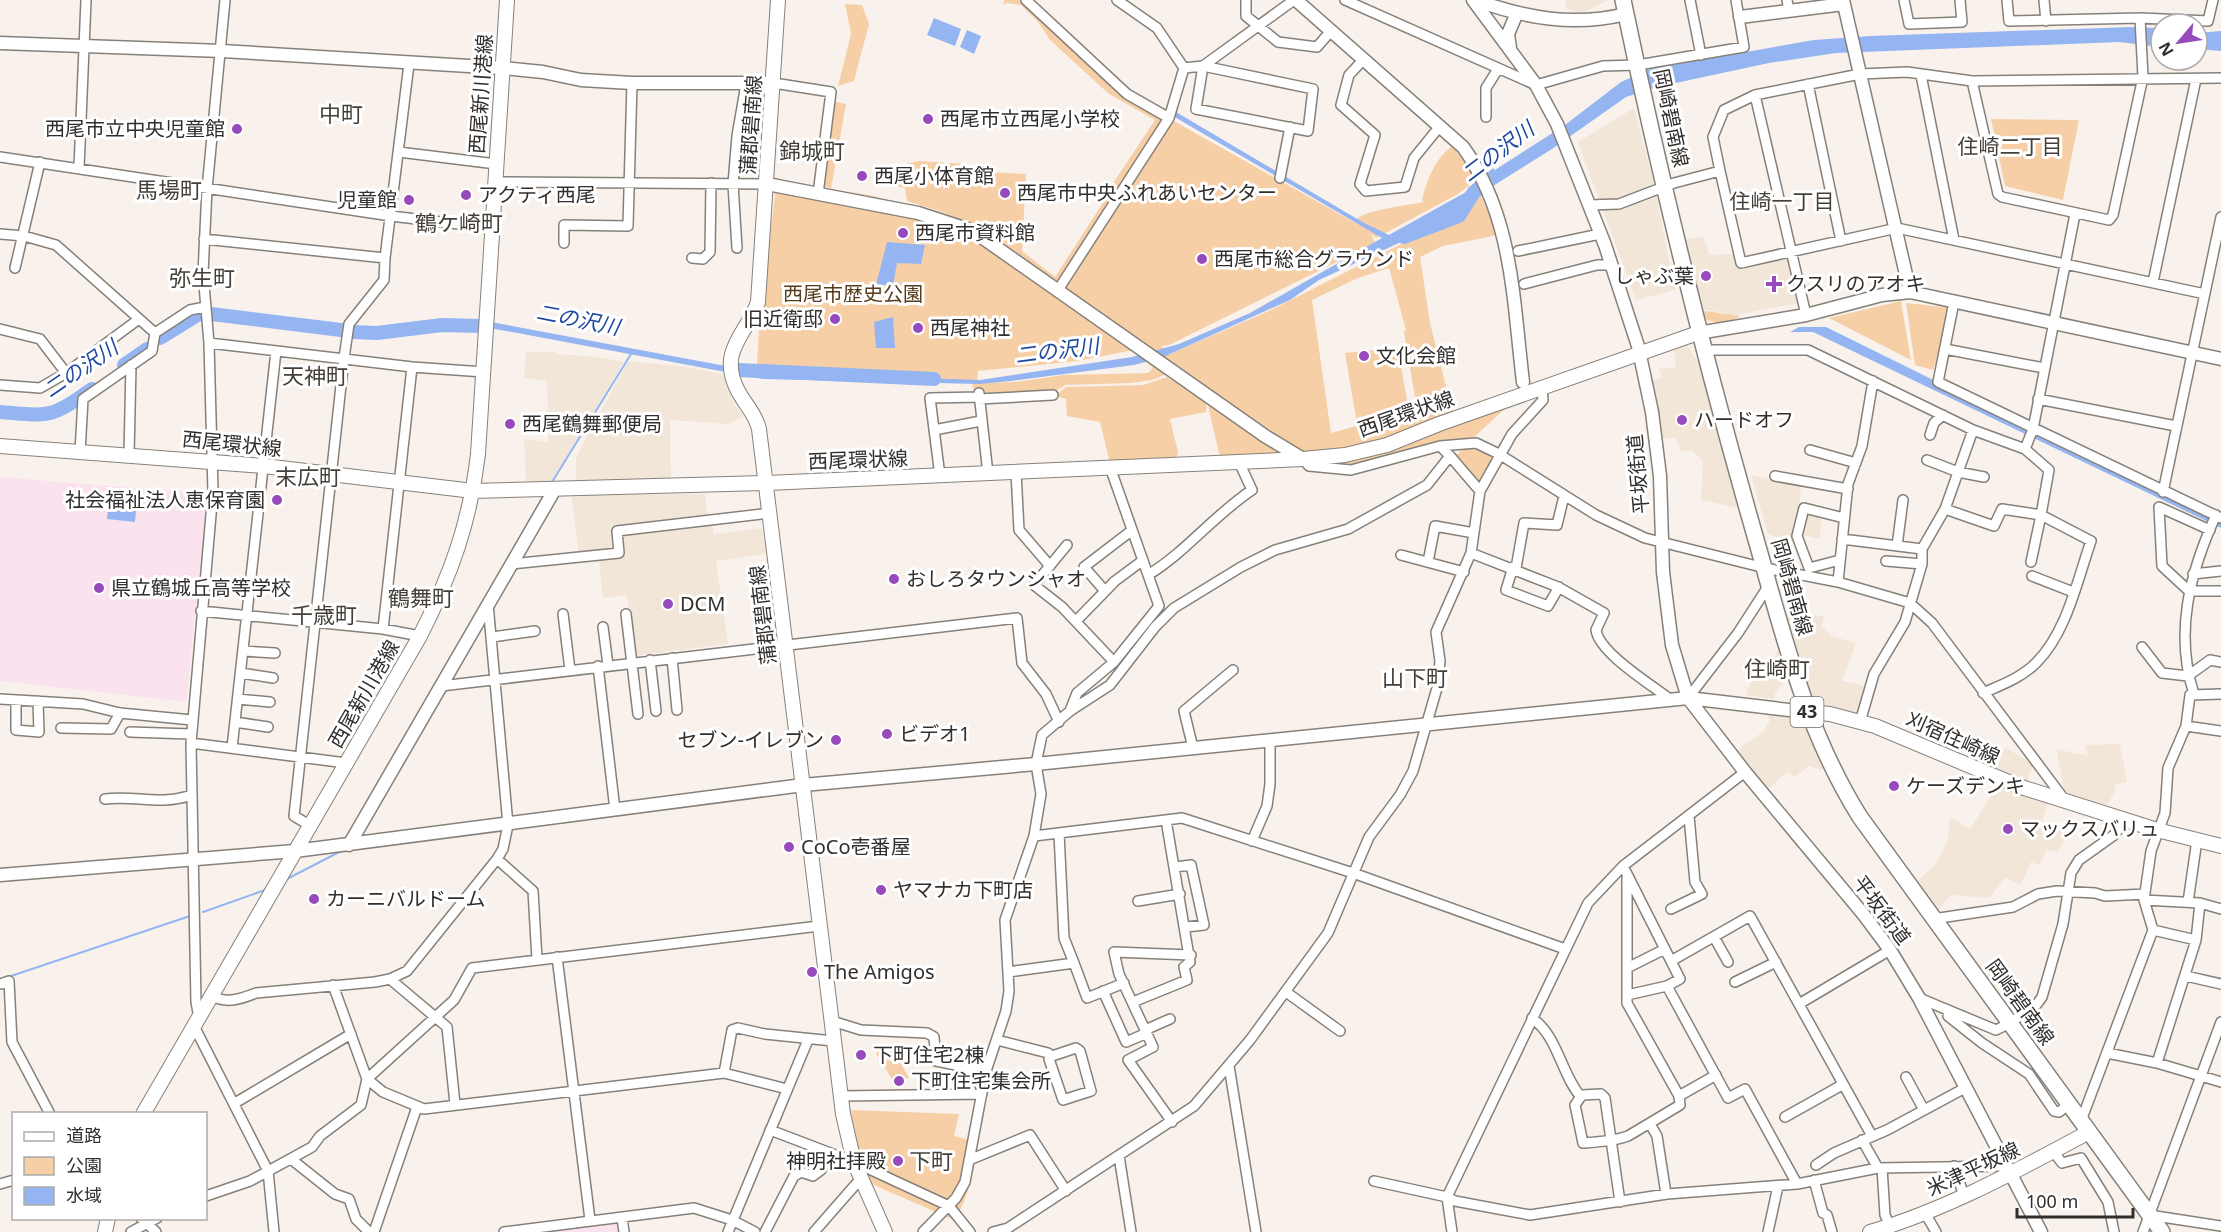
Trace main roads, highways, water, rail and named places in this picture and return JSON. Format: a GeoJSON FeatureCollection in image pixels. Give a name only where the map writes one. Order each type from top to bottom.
{"type":"FeatureCollection","features":[{"type":"Feature","properties":{"kind":"main road","name":"西尾新川港線"},"geometry":{"type":"LineString","coordinates":[[144,1112],[420,636],[445,586],[461,542],[473,491],[484,372],[507,0]]}},
{"type":"Feature","properties":{"kind":"main road","name":"蒲郡碧南線"},"geometry":{"type":"LineString","coordinates":[[778,0],[758,302],[754,315],[734,343],[731,361],[736,387],[756,417],[767,483],[841,1096],[854,1162],[885,1232]]}},
{"type":"Feature","properties":{"kind":"main road","name":"岡崎碧南線"},"geometry":{"type":"LineString","coordinates":[[1624,7],[1698,333],[1806,712],[1845,794],[1933,919],[2162,1232]]}},
{"type":"Feature","properties":{"kind":"main road","name":"西尾環状線"},"geometry":{"type":"LineString","coordinates":[[0,446],[264,466],[473,491],[1111,470],[1303,459],[1345,455],[1387,445],[1524,387],[1542,388],[1698,333]]}},
{"type":"Feature","properties":{"kind":"main road","name":"刈宿住崎線"},"geometry":{"type":"LineString","coordinates":[[1806,712],[1860,722],[1920,743],[1991,776],[2157,830],[2221,846]]}},
{"type":"Feature","properties":{"kind":"main road","name":"米津平坂線"},"geometry":{"type":"LineString","coordinates":[[1882,1230],[1964,1196],[2008,1170],[2053,1152],[2085,1126]]}},
{"type":"Feature","properties":{"kind":"water"},"geometry":{"type":"Polygon","coordinates":[[[934,18],[961,29],[955,46],[927,35],[934,18]]]}},
{"type":"Feature","properties":{"kind":"water"},"geometry":{"type":"Polygon","coordinates":[[[2131,27],[2149,28],[2149,46],[2119,42],[1836,53],[1769,63],[1657,87],[1626,97],[1552,149],[1466,203],[1478,197],[1465,216],[1421,233],[1431,224],[1401,242],[1319,280],[1290,300],[1161,358],[1134,365],[979,384],[763,379],[490,328],[491,322],[763,373],[980,380],[1132,357],[1179,344],[1250,313],[1382,238],[1173,116],[1176,112],[1364,223],[1389,235],[1466,192],[1493,168],[1495,170],[1565,125],[1621,82],[1650,69],[1814,40],[2131,27]]]}},
{"type":"Feature","properties":{"kind":"water"},"geometry":{"type":"Polygon","coordinates":[[[967,30],[981,36],[974,54],[960,47],[967,30]]]}},
{"type":"Feature","properties":{"kind":"water"},"geometry":{"type":"Polygon","coordinates":[[[2221,31],[2221,51],[2209,50],[2209,32],[2221,31]]]}},
{"type":"Feature","properties":{"kind":"water"},"geometry":{"type":"Polygon","coordinates":[[[887,242],[925,245],[921,264],[897,263],[893,285],[876,285],[887,242]]]}},
{"type":"Feature","properties":{"kind":"water"},"geometry":{"type":"Polygon","coordinates":[[[893,317],[895,348],[876,348],[874,322],[893,317]]]}},
{"type":"Feature","properties":{"kind":"water"},"geometry":{"type":"Polygon","coordinates":[[[1799,327],[1826,327],[2221,522],[2221,528],[1813,332],[1790,332],[1799,327]]]}},
{"type":"Feature","properties":{"kind":"water"},"geometry":{"type":"Polygon","coordinates":[[[109,497],[137,500],[135,522],[107,519],[109,497]]]}},
{"type":"Feature","properties":{"kind":"waterway","name":"二の沢川"},"geometry":{"type":"LineString","coordinates":[[1404,237],[1459,216],[1479,188]]}},
{"type":"Feature","properties":{"kind":"waterway","name":"二の沢川"},"geometry":{"type":"LineString","coordinates":[[160,338],[199,314]]}},
{"type":"Feature","properties":{"kind":"waterway","name":"二の沢川"},"geometry":{"type":"LineString","coordinates":[[211,314],[341,330]]}},
{"type":"Feature","properties":{"kind":"waterway","name":"二の沢川"},"geometry":{"type":"LineString","coordinates":[[352,332],[377,333],[442,325],[480,326]]}},
{"type":"Feature","properties":{"kind":"waterway","name":"二の沢川"},"geometry":{"type":"LineString","coordinates":[[124,365],[147,349]]}},
{"type":"Feature","properties":{"kind":"waterway"},"geometry":{"type":"LineString","coordinates":[[552,482],[631,354]]}},
{"type":"Feature","properties":{"kind":"waterway","name":"二の沢川"},"geometry":{"type":"LineString","coordinates":[[739,370],[934,379]]}},
{"type":"Feature","properties":{"kind":"waterway","name":"二の沢川"},"geometry":{"type":"LineString","coordinates":[[0,412],[49,413],[67,406],[92,389]]}},
{"type":"Feature","properties":{"kind":"waterway"},"geometry":{"type":"LineString","coordinates":[[508,558],[544,495]]}},
{"type":"Feature","properties":{"kind":"waterway"},"geometry":{"type":"LineString","coordinates":[[287,879],[343,850]]}},
{"type":"Feature","properties":{"kind":"waterway"},"geometry":{"type":"LineString","coordinates":[[203,912],[265,890]]}},
{"type":"Feature","properties":{"kind":"waterway"},"geometry":{"type":"LineString","coordinates":[[8,977],[190,916]]}},
{"type":"Feature","properties":{"kind":"place","name":"西尾市立西尾小学校"},"geometry":{"type":"Point","coordinates":[928,119]}},
{"type":"Feature","properties":{"kind":"place","name":"西尾市立中央児童館"},"geometry":{"type":"Point","coordinates":[237,129]}},
{"type":"Feature","properties":{"kind":"place","name":"西尾小体育館"},"geometry":{"type":"Point","coordinates":[862,176]}},
{"type":"Feature","properties":{"kind":"place","name":"西尾市中央ふれあいセンター"},"geometry":{"type":"Point","coordinates":[1005,193]}},
{"type":"Feature","properties":{"kind":"place","name":"アクティ西尾"},"geometry":{"type":"Point","coordinates":[466,195]}},
{"type":"Feature","properties":{"kind":"place","name":"児童館"},"geometry":{"type":"Point","coordinates":[409,200]}},
{"type":"Feature","properties":{"kind":"place","name":"西尾市資料館"},"geometry":{"type":"Point","coordinates":[903,233]}},
{"type":"Feature","properties":{"kind":"place","name":"西尾市総合グラウンド"},"geometry":{"type":"Point","coordinates":[1202,259]}},
{"type":"Feature","properties":{"kind":"place","name":"しゃぶ葉"},"geometry":{"type":"Point","coordinates":[1706,276]}},
{"type":"Feature","properties":{"kind":"place","name":"クスリのアオキ"},"geometry":{"type":"Point","coordinates":[1774,284]}},
{"type":"Feature","properties":{"kind":"place","name":"旧近衛邸"},"geometry":{"type":"Point","coordinates":[835,319]}},
{"type":"Feature","properties":{"kind":"place","name":"西尾神社"},"geometry":{"type":"Point","coordinates":[918,328]}},
{"type":"Feature","properties":{"kind":"place","name":"文化会館"},"geometry":{"type":"Point","coordinates":[1364,356]}},
{"type":"Feature","properties":{"kind":"place","name":"ハードオフ"},"geometry":{"type":"Point","coordinates":[1682,420]}},
{"type":"Feature","properties":{"kind":"place","name":"西尾鶴舞郵便局"},"geometry":{"type":"Point","coordinates":[510,424]}},
{"type":"Feature","properties":{"kind":"place","name":"社会福祉法人恵保育園"},"geometry":{"type":"Point","coordinates":[277,500]}},
{"type":"Feature","properties":{"kind":"place","name":"おしろタウンシャオ"},"geometry":{"type":"Point","coordinates":[894,579]}},
{"type":"Feature","properties":{"kind":"place","name":"県立鶴城丘高等学校"},"geometry":{"type":"Point","coordinates":[99,588]}},
{"type":"Feature","properties":{"kind":"place","name":"DCM"},"geometry":{"type":"Point","coordinates":[668,604]}},
{"type":"Feature","properties":{"kind":"place","name":"ビデオ1"},"geometry":{"type":"Point","coordinates":[887,734]}},
{"type":"Feature","properties":{"kind":"place","name":"セブン-イレブン"},"geometry":{"type":"Point","coordinates":[836,740]}},
{"type":"Feature","properties":{"kind":"place","name":"ケーズデンキ"},"geometry":{"type":"Point","coordinates":[1894,786]}},
{"type":"Feature","properties":{"kind":"place","name":"マックスバリュ"},"geometry":{"type":"Point","coordinates":[2008,829]}},
{"type":"Feature","properties":{"kind":"place","name":"CoCo壱番屋"},"geometry":{"type":"Point","coordinates":[789,847]}},
{"type":"Feature","properties":{"kind":"place","name":"ヤマナカ下町店"},"geometry":{"type":"Point","coordinates":[881,890]}},
{"type":"Feature","properties":{"kind":"place","name":"カーニバルドーム"},"geometry":{"type":"Point","coordinates":[314,899]}},
{"type":"Feature","properties":{"kind":"place","name":"The Amigos"},"geometry":{"type":"Point","coordinates":[812,972]}},
{"type":"Feature","properties":{"kind":"place","name":"下町住宅2棟"},"geometry":{"type":"Point","coordinates":[861,1055]}},
{"type":"Feature","properties":{"kind":"place","name":"下町住宅集会所"},"geometry":{"type":"Point","coordinates":[899,1081]}},
{"type":"Feature","properties":{"kind":"place","name":"神明社拝殿"},"geometry":{"type":"Point","coordinates":[898,1161]}},
{"type":"Feature","properties":{"kind":"district","name":"中町"},"geometry":{"type":"Point","coordinates":[341,114]}},
{"type":"Feature","properties":{"kind":"district","name":"住崎二丁目"},"geometry":{"type":"Point","coordinates":[2010,147]}},
{"type":"Feature","properties":{"kind":"district","name":"錦城町"},"geometry":{"type":"Point","coordinates":[812,151]}},
{"type":"Feature","properties":{"kind":"district","name":"馬場町"},"geometry":{"type":"Point","coordinates":[169,190]}},
{"type":"Feature","properties":{"kind":"district","name":"住崎一丁目"},"geometry":{"type":"Point","coordinates":[1782,202]}},
{"type":"Feature","properties":{"kind":"district","name":"鶴ケ崎町"},"geometry":{"type":"Point","coordinates":[459,223]}},
{"type":"Feature","properties":{"kind":"district","name":"弥生町"},"geometry":{"type":"Point","coordinates":[202,278]}},
{"type":"Feature","properties":{"kind":"district","name":"天神町"},"geometry":{"type":"Point","coordinates":[315,376]}},
{"type":"Feature","properties":{"kind":"district","name":"末広町"},"geometry":{"type":"Point","coordinates":[308,477]}},
{"type":"Feature","properties":{"kind":"district","name":"鶴舞町"},"geometry":{"type":"Point","coordinates":[421,598]}},
{"type":"Feature","properties":{"kind":"district","name":"千歳町"},"geometry":{"type":"Point","coordinates":[324,615]}},
{"type":"Feature","properties":{"kind":"district","name":"住崎町"},"geometry":{"type":"Point","coordinates":[1777,669]}},
{"type":"Feature","properties":{"kind":"district","name":"山下町"},"geometry":{"type":"Point","coordinates":[1415,678]}},
{"type":"Feature","properties":{"kind":"district","name":"下町"},"geometry":{"type":"Point","coordinates":[931,1161]}},
{"type":"Feature","properties":{"kind":"park label","name":"西尾市歴史公園"},"geometry":{"type":"Point","coordinates":[853,294]}}]}
